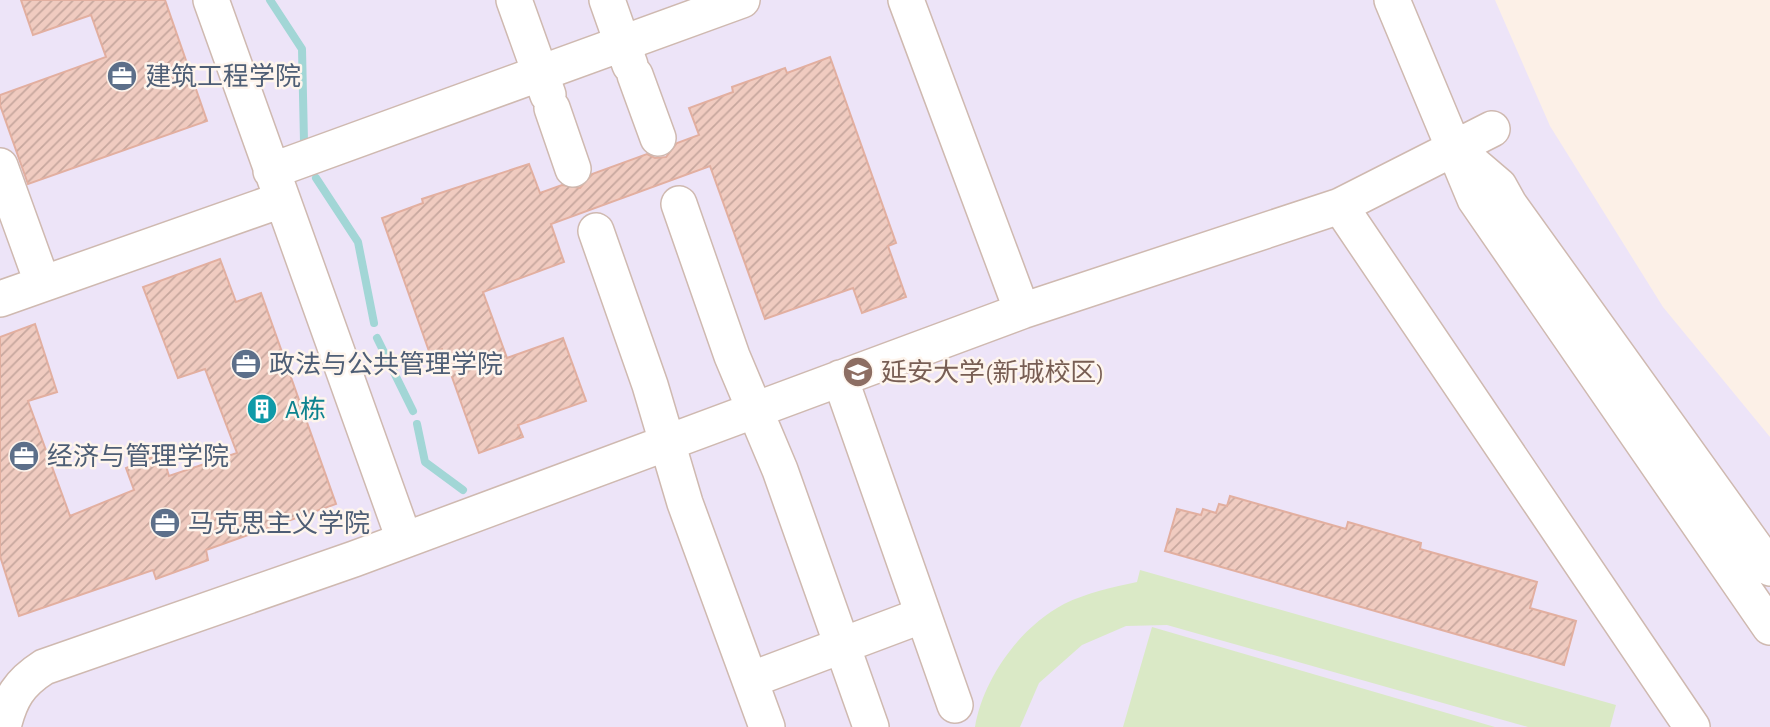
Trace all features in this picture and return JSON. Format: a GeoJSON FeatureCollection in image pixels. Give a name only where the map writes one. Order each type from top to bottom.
{"type":"FeatureCollection","features":[{"type":"Feature","properties":{"kind":"street"},"geometry":{"type":"LineString","coordinates":[[211,0],[404,539]]}},
{"type":"Feature","properties":{"kind":"street"},"geometry":{"type":"LineString","coordinates":[[514,0],[573,169]]}},
{"type":"Feature","properties":{"kind":"street"},"geometry":{"type":"LineString","coordinates":[[607,0],[658,138]]}},
{"type":"Feature","properties":{"kind":"street"},"geometry":{"type":"LineString","coordinates":[[0,299],[276,186],[629,61],[742,0]]}},
{"type":"Feature","properties":{"kind":"street"},"geometry":{"type":"LineString","coordinates":[[906,0],[1022,311]]}},
{"type":"Feature","properties":{"kind":"street"},"geometry":{"type":"LineString","coordinates":[[1392,0],[1475,199],[1770,627]]}},
{"type":"Feature","properties":{"kind":"street"},"geometry":{"type":"LineString","coordinates":[[2,727],[10,700],[25,680],[44,667],[404,539],[1022,311],[1340,206],[1492,129]]}},
{"type":"Feature","properties":{"kind":"street"},"geometry":{"type":"LineString","coordinates":[[1455,148],[1499,186],[1509,204],[1770,568]]}},
{"type":"Feature","properties":{"kind":"street"},"geometry":{"type":"LineString","coordinates":[[0,166],[42,282]]}},
{"type":"Feature","properties":{"kind":"street"},"geometry":{"type":"LineString","coordinates":[[679,204],[732,356],[780,470],[871,727]]}},
{"type":"Feature","properties":{"kind":"street"},"geometry":{"type":"LineString","coordinates":[[1340,206],[1692,727]]}},
{"type":"Feature","properties":{"kind":"street"},"geometry":{"type":"LineString","coordinates":[[596,231],[685,503],[767,727]]}},
{"type":"Feature","properties":{"kind":"street"},"geometry":{"type":"LineString","coordinates":[[840,378],[955,705]]}},
{"type":"Feature","properties":{"kind":"street"},"geometry":{"type":"LineString","coordinates":[[750,680],[923,615]]}},
{"type":"Feature","properties":{"kind":"shaded area","name":"延安大学(新城校区)"},"geometry":{"type":"Polygon","coordinates":[[[0,0],[1495,0],[1550,126],[1663,307],[1770,437],[1770,727],[0,727],[0,0]]]}},
{"type":"Feature","properties":{"kind":"green space"},"geometry":{"type":"Polygon","coordinates":[[[1140,570],[1616,705],[1610,727],[1528,727],[1167,625],[1126,626],[1082,645],[1039,683],[1020,727],[975,727],[979,709],[995,673],[1006,656],[1033,626],[1072,600],[1137,582],[1140,570]]]}},
{"type":"Feature","properties":{"kind":"green space"},"geometry":{"type":"Polygon","coordinates":[[[1152,627],[1495,727],[1123,727],[1152,627]]]}},
{"type":"Feature","properties":{"kind":"building","name":"建筑工程学院"},"geometry":{"type":"Polygon","coordinates":[[[21,0],[165,0],[207,121],[28,184],[0,105],[0,95],[106,57],[91,15],[33,35],[21,0]]]}},
{"type":"Feature","properties":{"kind":"building"},"geometry":{"type":"Polygon","coordinates":[[[830,57],[896,243],[888,246],[906,297],[862,313],[853,288],[765,319],[710,166],[551,224],[564,262],[483,292],[507,358],[563,338],[586,401],[518,425],[523,437],[479,453],[442,349],[430,354],[382,218],[423,203],[422,199],[529,164],[540,193],[562,185],[580,188],[592,174],[647,154],[655,158],[666,157],[677,143],[699,135],[689,108],[733,92],[732,87],[785,68],[787,73],[830,57]]]}},
{"type":"Feature","properties":{"kind":"building"},"geometry":{"type":"Polygon","coordinates":[[[220,259],[236,302],[261,293],[336,504],[206,550],[208,560],[156,579],[153,570],[19,616],[0,556],[0,337],[35,324],[57,392],[28,401],[70,516],[134,490],[126,468],[162,453],[169,476],[237,453],[205,369],[178,378],[143,287],[220,259]]]}},
{"type":"Feature","properties":{"kind":"building"},"geometry":{"type":"Polygon","coordinates":[[[1230,496],[1346,529],[1348,522],[1421,543],[1420,549],[1537,582],[1530,608],[1576,621],[1564,665],[1165,551],[1177,509],[1201,515],[1203,509],[1216,513],[1219,504],[1227,506],[1230,496]]]}},
{"type":"Feature","properties":{"kind":"waterway"},"geometry":{"type":"LineString","coordinates":[[270,0],[302,49],[304,142]]}},
{"type":"Feature","properties":{"kind":"waterway"},"geometry":{"type":"LineString","coordinates":[[316,178],[358,242],[374,323]]}},
{"type":"Feature","properties":{"kind":"waterway"},"geometry":{"type":"LineString","coordinates":[[377,338],[413,411]]}},
{"type":"Feature","properties":{"kind":"waterway"},"geometry":{"type":"LineString","coordinates":[[417,424],[425,462],[463,490]]}},
{"type":"Feature","properties":{"kind":"place","name":"建筑工程学院"},"geometry":{"type":"Point","coordinates":[122,76]}},
{"type":"Feature","properties":{"kind":"place","name":"政法与公共管理学院"},"geometry":{"type":"Point","coordinates":[246,364]}},
{"type":"Feature","properties":{"kind":"place","name":"延安大学(新城校区)"},"geometry":{"type":"Point","coordinates":[858,372]}},
{"type":"Feature","properties":{"kind":"place","name":"A栋"},"geometry":{"type":"Point","coordinates":[262,409]}},
{"type":"Feature","properties":{"kind":"place","name":"经济与管理学院"},"geometry":{"type":"Point","coordinates":[24,456]}},
{"type":"Feature","properties":{"kind":"place","name":"马克思主义学院"},"geometry":{"type":"Point","coordinates":[165,523]}}]}
